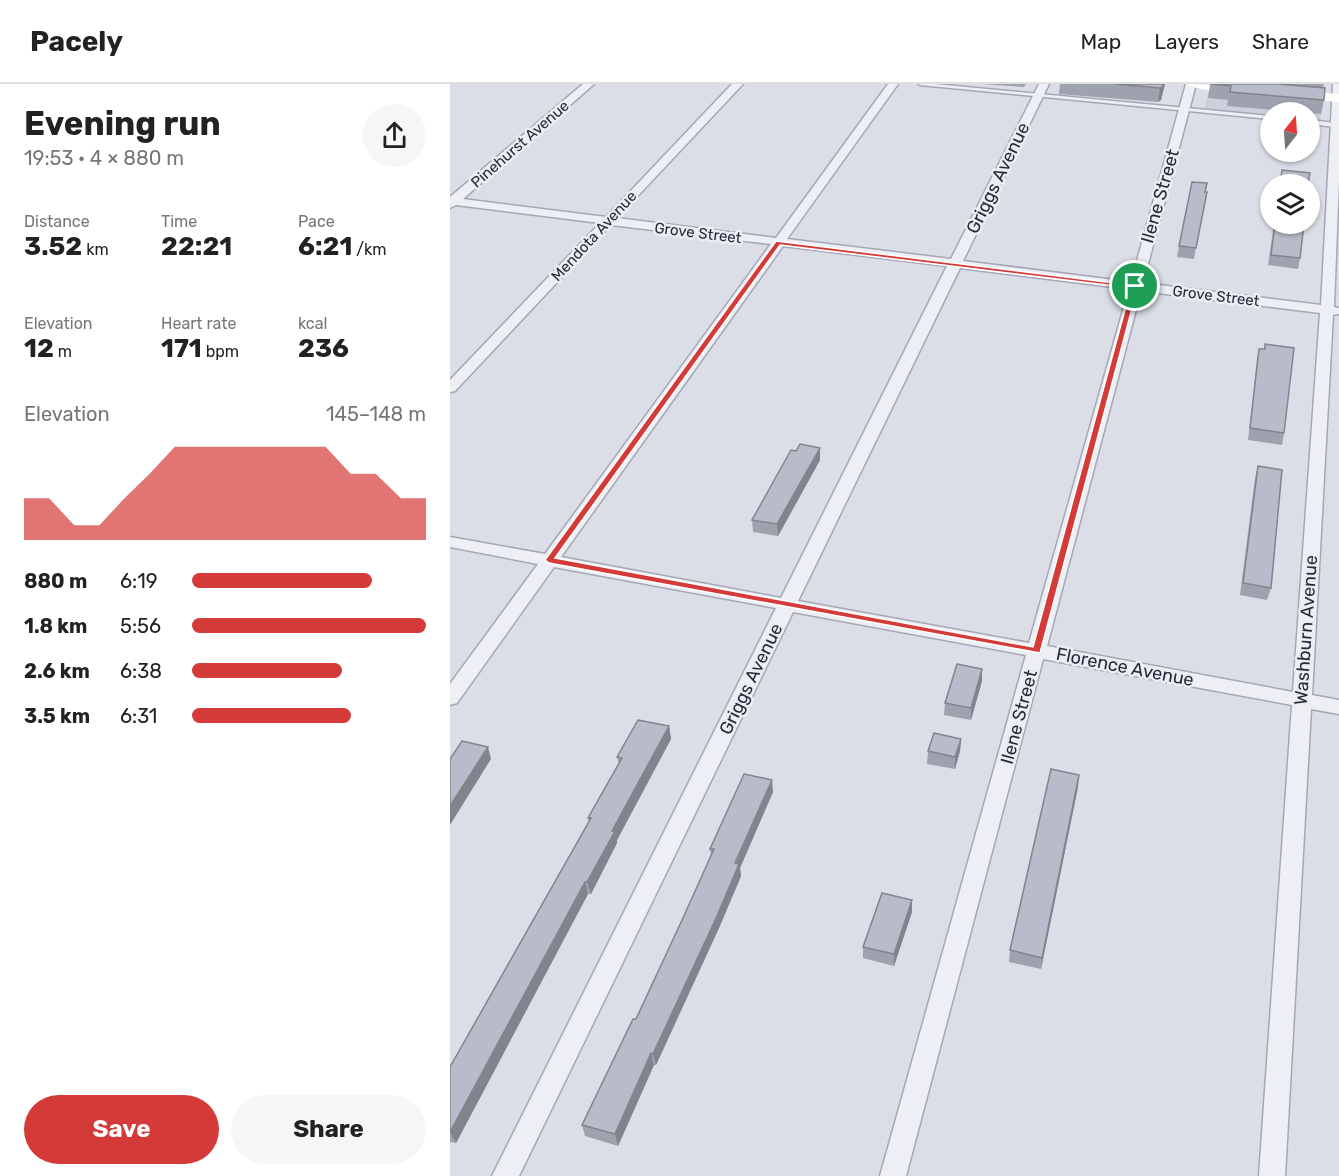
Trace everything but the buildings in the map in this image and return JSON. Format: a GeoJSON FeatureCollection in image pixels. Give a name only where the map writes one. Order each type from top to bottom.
{"type":"FeatureCollection","features":[{"type":"Feature","properties":{"kind":"main road"},"geometry":{"type":"LineString","coordinates":[[1193,84],[1254,90]]}},
{"type":"Feature","properties":{"kind":"main road"},"geometry":{"type":"LineString","coordinates":[[1278,92],[1338,93]]}},
{"type":"Feature","properties":{"kind":"street","name":"Pinehurst Avenue"},"geometry":{"type":"LineString","coordinates":[[451,202],[589,84]]}},
{"type":"Feature","properties":{"kind":"street","name":"Mendota Avenue"},"geometry":{"type":"LineString","coordinates":[[450,388],[738,84]]}},
{"type":"Feature","properties":{"kind":"street"},"geometry":{"type":"LineString","coordinates":[[450,698],[893,84]]}},
{"type":"Feature","properties":{"kind":"street","name":"Ilene Street"},"geometry":{"type":"LineString","coordinates":[[893,1176],[1135,286],[1193,84]]}},
{"type":"Feature","properties":{"kind":"street","name":"Griggs Avenue"},"geometry":{"type":"LineString","coordinates":[[505,1176],[1041,90]]}},
{"type":"Feature","properties":{"kind":"street","name":"Washburn Avenue"},"geometry":{"type":"LineString","coordinates":[[1272,1176],[1301,700],[1333,311],[1335,125],[1338,93]]}},
{"type":"Feature","properties":{"kind":"street","name":"Grove Street"},"geometry":{"type":"LineString","coordinates":[[451,202],[1333,311]]}},
{"type":"Feature","properties":{"kind":"street","name":"Florence Avenue"},"geometry":{"type":"LineString","coordinates":[[450,542],[1339,707]]}},
{"type":"Feature","properties":{"kind":"lane"},"geometry":{"type":"LineString","coordinates":[[920,84],[1041,90],[1184,110],[1260,117]]}},
{"type":"Feature","properties":{"kind":"lane"},"geometry":{"type":"LineString","coordinates":[[1320,123],[1335,125]]}},
{"type":"Feature","properties":{"kind":"shaded area"},"geometry":{"type":"Polygon","coordinates":[[[1208,93],[1301,102],[1260,102],[1260,116],[1204,110],[1208,93]]]}},
{"type":"Feature","properties":{"kind":"route"},"geometry":{"type":"LineString","coordinates":[[778,243],[1135,286],[1037,651],[549,560],[778,243]]}}]}
